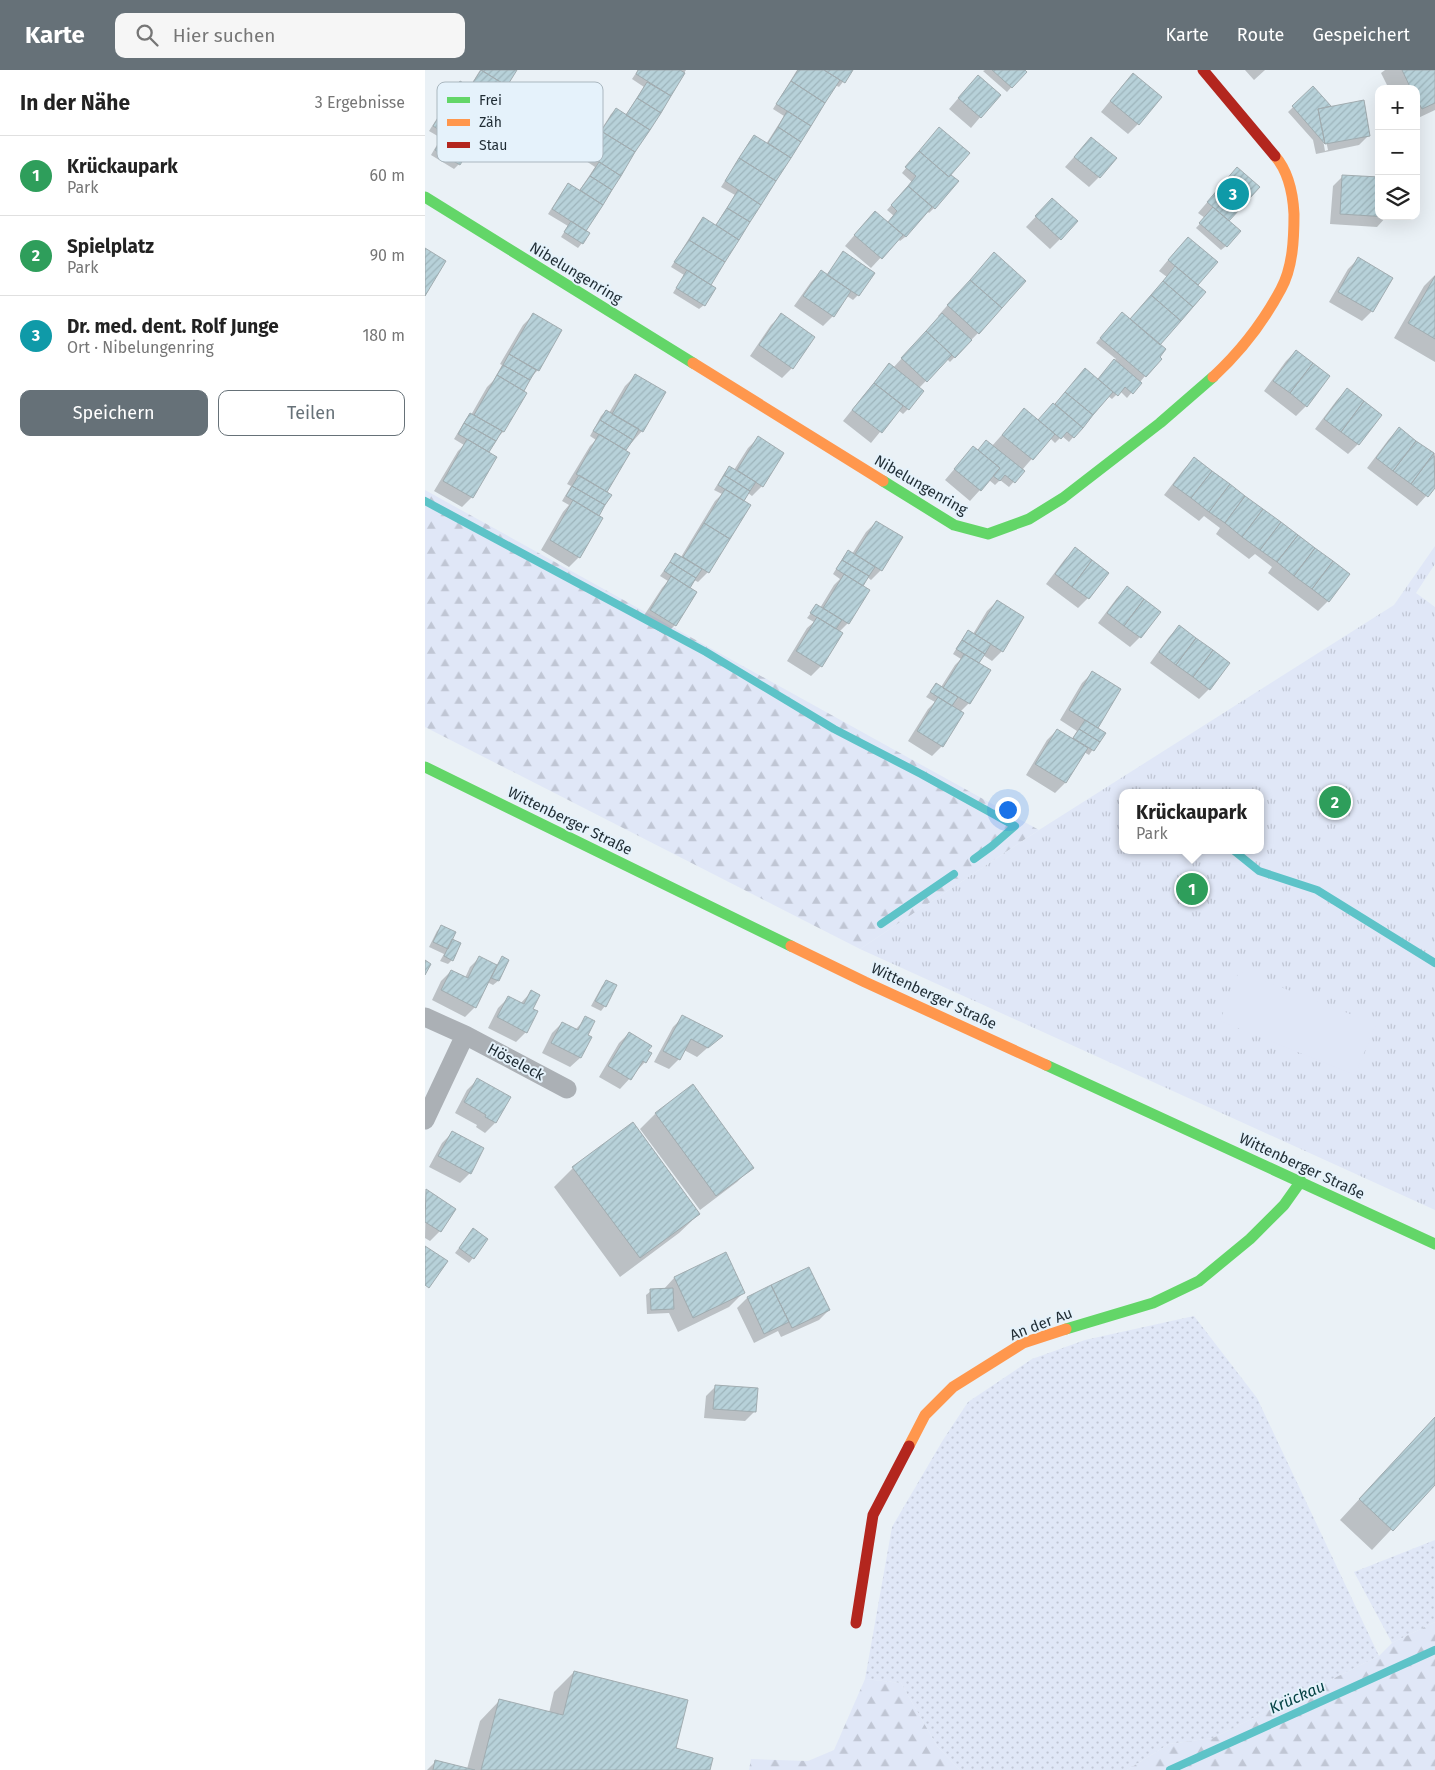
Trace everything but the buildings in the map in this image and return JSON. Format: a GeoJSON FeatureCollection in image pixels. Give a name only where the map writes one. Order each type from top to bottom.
{"type":"FeatureCollection","features":[{"type":"Feature","properties":{"kind":"street","name":"Nibelungenring"},"geometry":{"type":"LineString","coordinates":[[425,197],[954,525],[988,534],[1029,519],[1063,498],[1160,423],[1215,376],[1251,336],[1282,288],[1291,258],[1294,230],[1293,197],[1281,163],[1203,70]]}},
{"type":"Feature","properties":{"kind":"street","name":"Wittenberger Straße"},"geometry":{"type":"LineString","coordinates":[[425,767],[865,982],[1435,1244]]}},
{"type":"Feature","properties":{"kind":"street","name":"Höseleck"},"geometry":{"type":"LineString","coordinates":[[425,1017],[465,1035],[567,1089]]}},
{"type":"Feature","properties":{"kind":"street"},"geometry":{"type":"LineString","coordinates":[[425,1120],[465,1035]]}},
{"type":"Feature","properties":{"kind":"street","name":"An der Au"},"geometry":{"type":"LineString","coordinates":[[857,1623],[873,1514],[925,1415],[953,1387],[1023,1343],[1153,1303],[1199,1280],[1250,1239],[1284,1205],[1301,1181]]}},
{"type":"Feature","properties":{"kind":"green space"},"geometry":{"type":"Polygon","coordinates":[[[425,490],[1039,830],[860,949],[425,727],[425,490]]]}},
{"type":"Feature","properties":{"kind":"green space"},"geometry":{"type":"Polygon","coordinates":[[[1435,546],[1435,564],[1416,593],[1435,607],[1435,1210],[860,949],[1039,830],[1394,605],[1435,546]]]}},
{"type":"Feature","properties":{"kind":"green space"},"geometry":{"type":"Polygon","coordinates":[[[1239,971],[1376,1024],[1355,1075],[1220,1021],[1239,971]]]}},
{"type":"Feature","properties":{"kind":"green space"},"geometry":{"type":"Polygon","coordinates":[[[1194,1316],[1257,1398],[1379,1656],[1213,1738],[1169,1744],[1127,1770],[960,1770],[937,1746],[901,1683],[865,1679],[892,1527],[943,1440],[968,1402],[1032,1359],[1085,1340],[1194,1316]]]}},
{"type":"Feature","properties":{"kind":"green space"},"geometry":{"type":"Polygon","coordinates":[[[1435,1540],[1435,1622],[1392,1643],[1354,1572],[1435,1540]]]}},
{"type":"Feature","properties":{"kind":"green space"},"geometry":{"type":"Polygon","coordinates":[[[1435,1622],[1435,1770],[1127,1770],[1169,1744],[1213,1738],[1379,1656],[1392,1643],[1435,1622]]]}},
{"type":"Feature","properties":{"kind":"green space"},"geometry":{"type":"Polygon","coordinates":[[[865,1679],[901,1683],[937,1746],[960,1770],[749,1770],[751,1759],[808,1761],[834,1750],[865,1679]]]}},
{"type":"Feature","properties":{"kind":"waterway"},"geometry":{"type":"LineString","coordinates":[[425,501],[706,652],[834,729],[1015,826],[974,859]]}},
{"type":"Feature","properties":{"kind":"waterway"},"geometry":{"type":"LineString","coordinates":[[1238,854],[1259,871],[1317,890],[1435,963]]}},
{"type":"Feature","properties":{"kind":"waterway"},"geometry":{"type":"LineString","coordinates":[[881,924],[954,874]]}},
{"type":"Feature","properties":{"kind":"waterway","name":"Krückau"},"geometry":{"type":"LineString","coordinates":[[1170,1770],[1435,1650]]}},
{"type":"Feature","properties":{"kind":"traffic: fast"},"geometry":{"type":"LineString","coordinates":[[425,197],[693,363]]}},
{"type":"Feature","properties":{"kind":"traffic: fast"},"geometry":{"type":"LineString","coordinates":[[883,481],[954,525],[988,534],[1029,519],[1063,498],[1160,423],[1213,377]]}},
{"type":"Feature","properties":{"kind":"traffic: fast"},"geometry":{"type":"LineString","coordinates":[[425,767],[791,946]]}},
{"type":"Feature","properties":{"kind":"traffic: fast"},"geometry":{"type":"LineString","coordinates":[[1046,1065],[1435,1244]]}},
{"type":"Feature","properties":{"kind":"traffic: fast"},"geometry":{"type":"LineString","coordinates":[[1066,1329],[1153,1303],[1199,1281],[1250,1239],[1284,1205],[1301,1181]]}},
{"type":"Feature","properties":{"kind":"traffic: slow"},"geometry":{"type":"LineString","coordinates":[[1213,377],[1242,347],[1259,324],[1281,289],[1288,271],[1293,242],[1293,206],[1286,176],[1275,156]]}},
{"type":"Feature","properties":{"kind":"traffic: slow"},"geometry":{"type":"LineString","coordinates":[[693,363],[883,481]]}},
{"type":"Feature","properties":{"kind":"traffic: slow"},"geometry":{"type":"LineString","coordinates":[[791,946],[1046,1065]]}},
{"type":"Feature","properties":{"kind":"traffic: slow"},"geometry":{"type":"LineString","coordinates":[[909,1446],[925,1415],[953,1387],[1023,1343],[1066,1329]]}},
{"type":"Feature","properties":{"kind":"traffic: jam"},"geometry":{"type":"LineString","coordinates":[[1203,70],[1275,156]]}},
{"type":"Feature","properties":{"kind":"traffic: jam"},"geometry":{"type":"LineString","coordinates":[[856,1623],[873,1515],[909,1446]]}},
{"type":"Feature","properties":{"kind":"place","name":"Dr. med. dent. Rolf Junge"},"geometry":{"type":"Point","coordinates":[1233,194]}},
{"type":"Feature","properties":{"kind":"place","name":"Spielplatz"},"geometry":{"type":"Point","coordinates":[1335,802]}},
{"type":"Feature","properties":{"kind":"place","name":"Krückaupark"},"geometry":{"type":"Point","coordinates":[1192,889]}}]}
